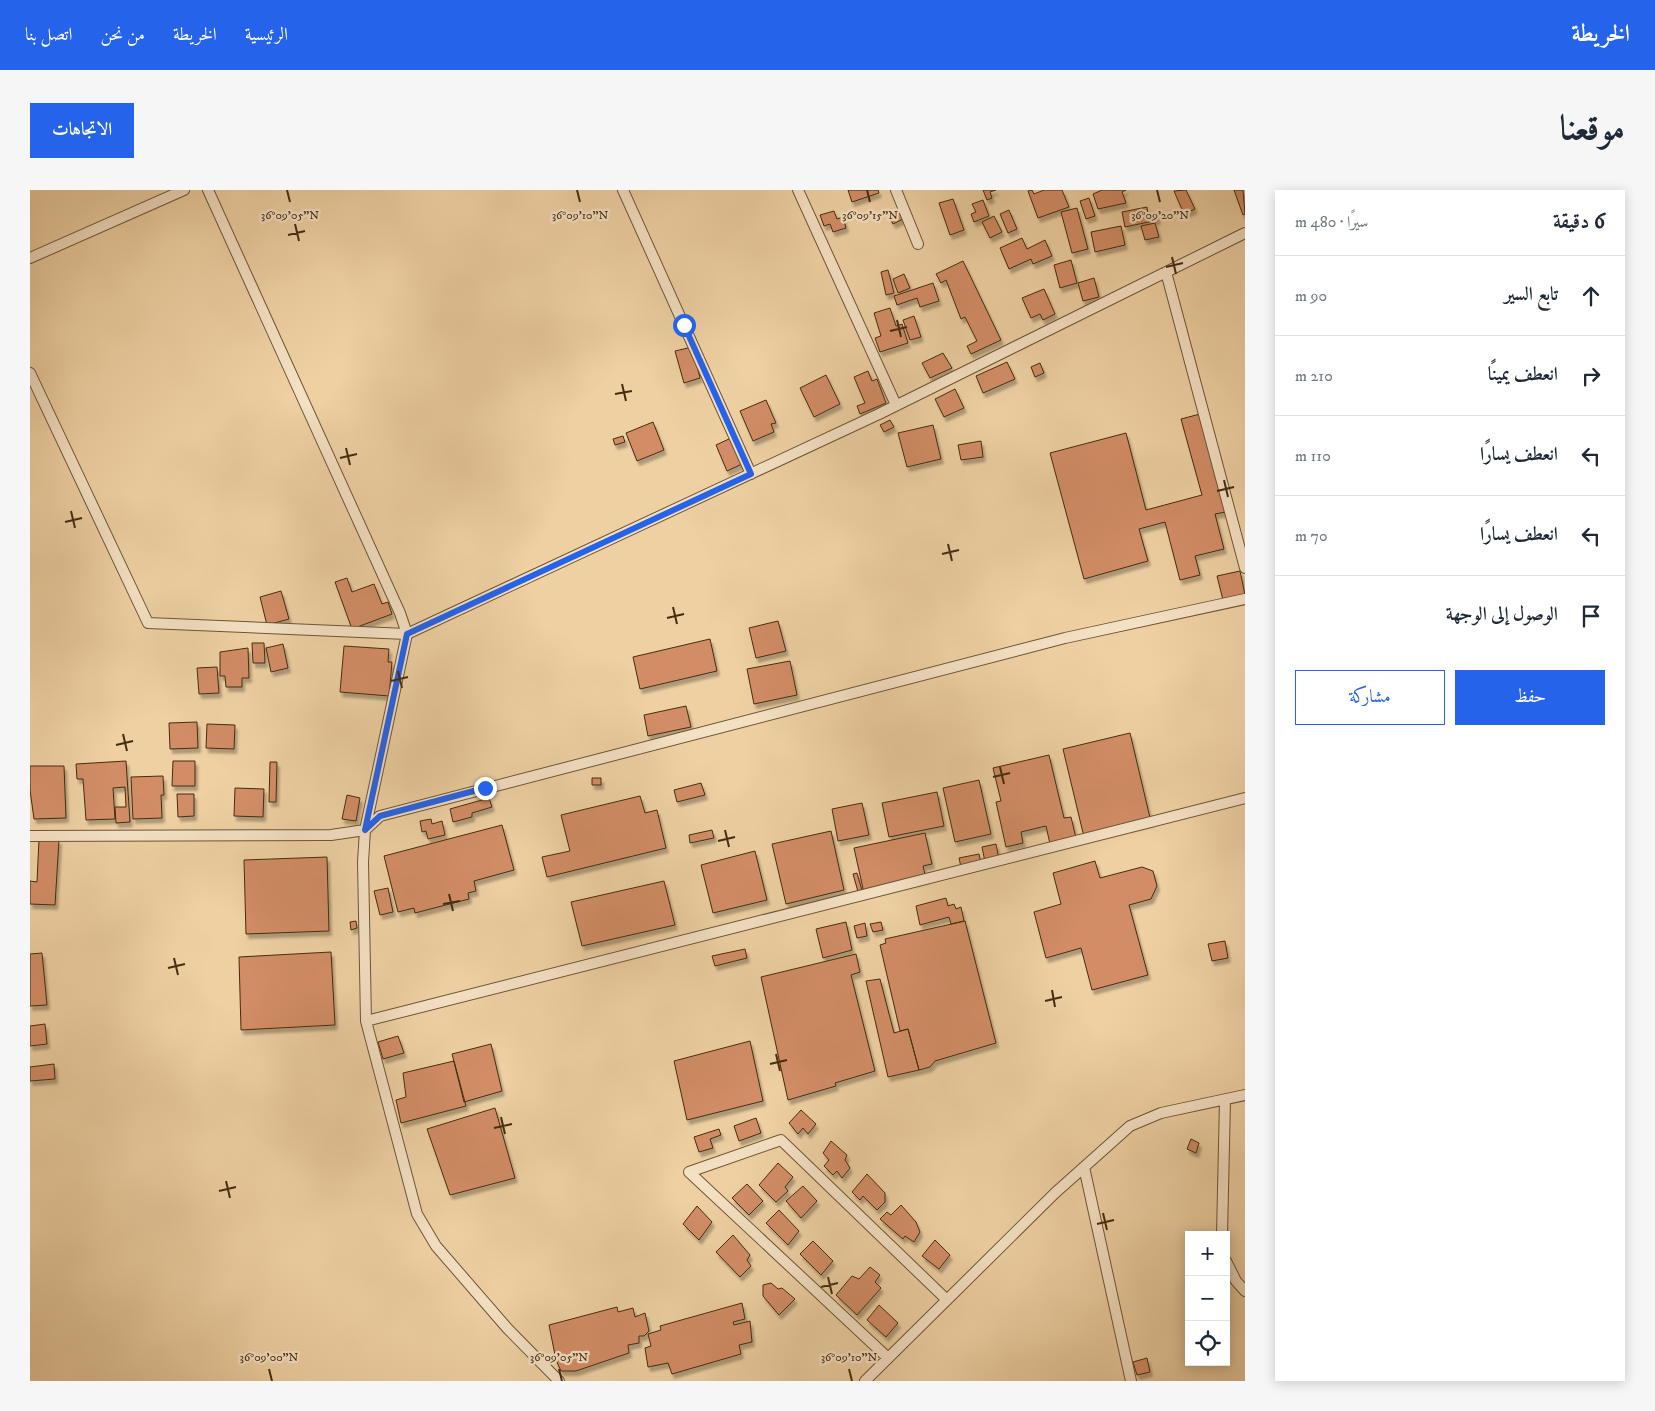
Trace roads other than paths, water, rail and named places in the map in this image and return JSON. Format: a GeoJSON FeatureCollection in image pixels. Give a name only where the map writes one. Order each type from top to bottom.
{"type":"FeatureCollection","features":[{"type":"Feature","properties":{"kind":"street"},"geometry":{"type":"LineString","coordinates":[[30,258],[184,190]]}},
{"type":"Feature","properties":{"kind":"street"},"geometry":{"type":"LineString","coordinates":[[208,190],[400,613],[407,634],[365,830],[363,862],[366,1021],[417,1214],[436,1246],[507,1328],[559,1381]]}},
{"type":"Feature","properties":{"kind":"street"},"geometry":{"type":"LineString","coordinates":[[623,190],[751,474]]}},
{"type":"Feature","properties":{"kind":"street"},"geometry":{"type":"LineString","coordinates":[[798,190],[896,406]]}},
{"type":"Feature","properties":{"kind":"street"},"geometry":{"type":"LineString","coordinates":[[896,190],[918,244]]}},
{"type":"Feature","properties":{"kind":"street"},"geometry":{"type":"LineString","coordinates":[[30,373],[148,623],[407,634],[896,406],[1245,233]]}},
{"type":"Feature","properties":{"kind":"street"},"geometry":{"type":"LineString","coordinates":[[1166,272],[1245,568]]}},
{"type":"Feature","properties":{"kind":"street"},"geometry":{"type":"LineString","coordinates":[[30,836],[330,835],[365,830],[380,816],[485,788],[1065,638],[1245,599]]}},
{"type":"Feature","properties":{"kind":"street"},"geometry":{"type":"LineString","coordinates":[[366,1021],[1245,798]]}},
{"type":"Feature","properties":{"kind":"street"},"geometry":{"type":"LineString","coordinates":[[865,1381],[1084,1167],[1130,1126],[1161,1113],[1245,1095]]}},
{"type":"Feature","properties":{"kind":"street"},"geometry":{"type":"LineString","coordinates":[[1222,1231],[1225,1100]]}},
{"type":"Feature","properties":{"kind":"street"},"geometry":{"type":"LineString","coordinates":[[888,1358],[689,1172],[781,1140],[948,1300]]}},
{"type":"Feature","properties":{"kind":"street"},"geometry":{"type":"LineString","coordinates":[[1084,1167],[1131,1381]]}},
{"type":"Feature","properties":{"kind":"street"},"geometry":{"type":"LineString","coordinates":[[1230,1269],[1245,1291]]}}]}
